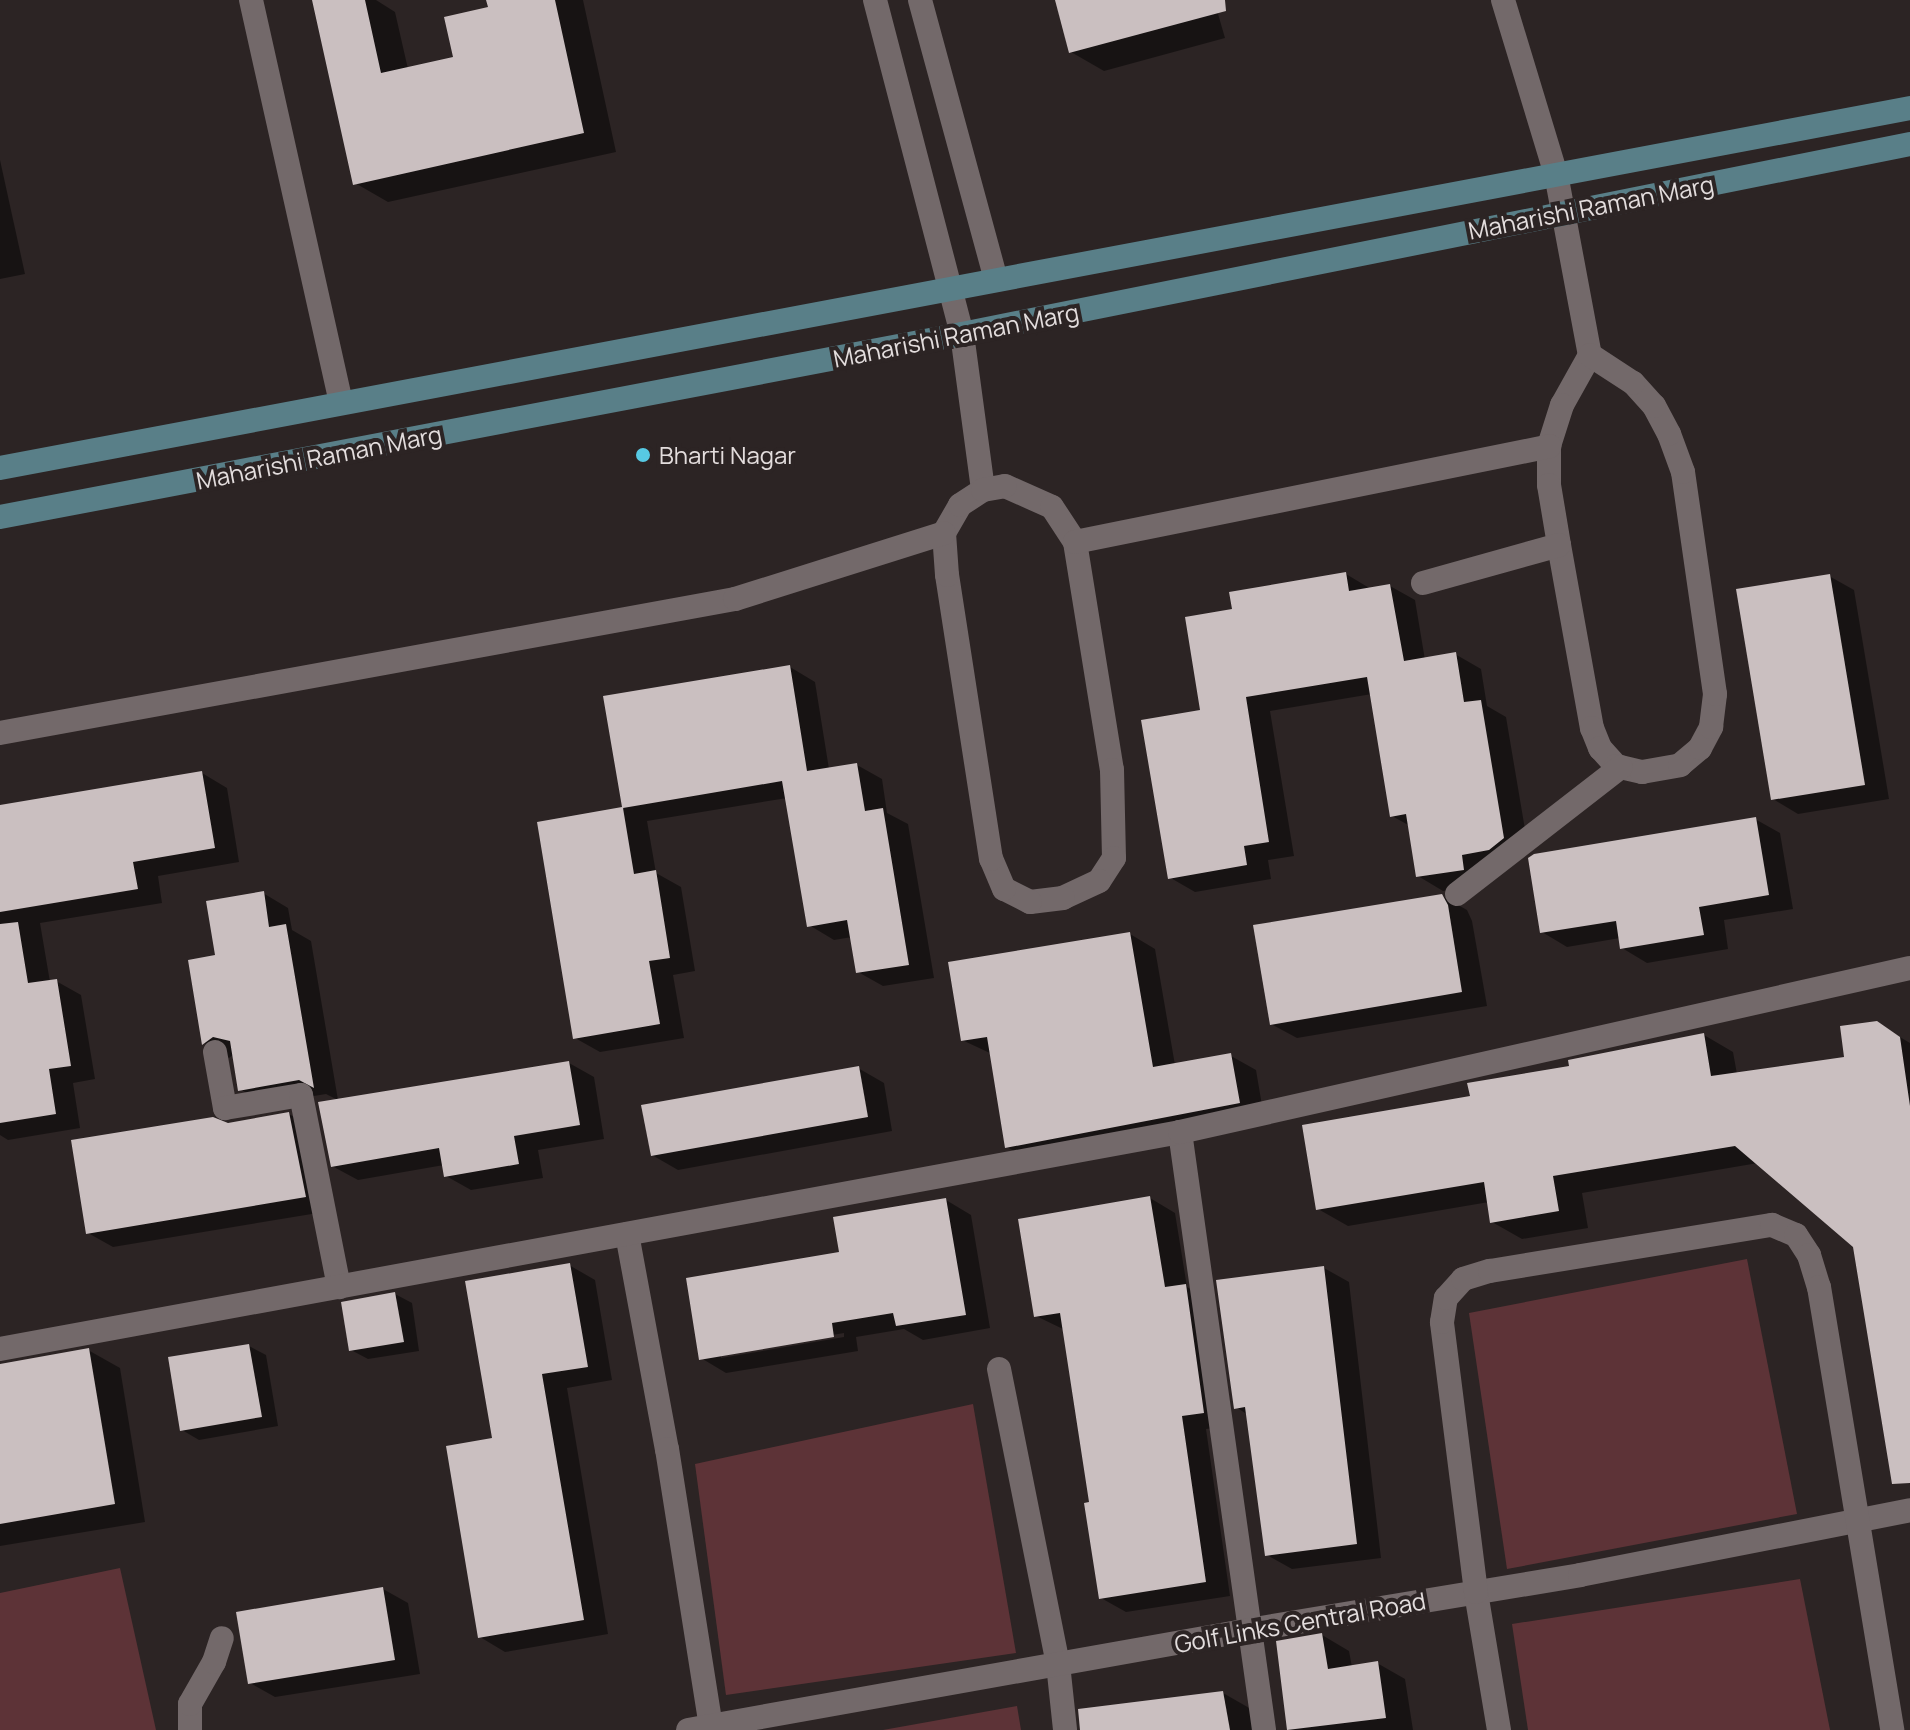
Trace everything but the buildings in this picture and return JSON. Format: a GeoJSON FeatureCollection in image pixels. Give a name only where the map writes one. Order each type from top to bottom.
{"type":"FeatureCollection","features":[{"type":"Feature","properties":{"kind":"main road","name":"Maharishi Raman Marg"},"geometry":{"type":"LineString","coordinates":[[0,468],[341,401],[1910,108]]}},
{"type":"Feature","properties":{"kind":"main road","name":"Maharishi Raman Marg"},"geometry":{"type":"LineString","coordinates":[[0,517],[962,334],[1910,144]]}},
{"type":"Feature","properties":{"kind":"street"},"geometry":{"type":"LineString","coordinates":[[251,0],[341,401]]}},
{"type":"Feature","properties":{"kind":"street"},"geometry":{"type":"LineString","coordinates":[[875,0],[962,334],[983,490]]}},
{"type":"Feature","properties":{"kind":"street"},"geometry":{"type":"LineString","coordinates":[[920,0],[996,280]]}},
{"type":"Feature","properties":{"kind":"street"},"geometry":{"type":"LineString","coordinates":[[1503,0],[1556,174],[1590,355],[1562,405],[1549,446],[1549,485],[1559,545],[1592,728],[1600,748],[1621,767],[1642,772],[1680,765],[1700,748],[1711,727],[1715,694],[1683,472],[1669,434],[1654,406],[1633,383],[1590,355]]}},
{"type":"Feature","properties":{"kind":"street"},"geometry":{"type":"LineString","coordinates":[[1075,542],[1549,446]]}},
{"type":"Feature","properties":{"kind":"street"},"geometry":{"type":"LineString","coordinates":[[1005,486],[1052,507],[1075,542],[1112,770],[1114,858],[1099,881],[1063,898],[1030,902],[1004,889],[991,859],[947,575],[944,533],[960,505],[983,490],[1005,486]]}},
{"type":"Feature","properties":{"kind":"street"},"geometry":{"type":"LineString","coordinates":[[0,733],[735,599],[944,533]]}},
{"type":"Feature","properties":{"kind":"street"},"geometry":{"type":"LineString","coordinates":[[1423,583],[1559,545]]}},
{"type":"Feature","properties":{"kind":"street"},"geometry":{"type":"LineString","coordinates":[[1457,894],[1621,767]]}},
{"type":"Feature","properties":{"kind":"street"},"geometry":{"type":"LineString","coordinates":[[0,1349],[1180,1132],[1910,968]]}},
{"type":"Feature","properties":{"kind":"street"},"geometry":{"type":"LineString","coordinates":[[215,1052],[225,1108],[301,1095],[339,1287]]}},
{"type":"Feature","properties":{"kind":"street"},"geometry":{"type":"LineString","coordinates":[[1180,1132],[1264,1730]]}},
{"type":"Feature","properties":{"kind":"street"},"geometry":{"type":"LineString","coordinates":[[1499,1730],[1476,1592],[1442,1322],[1446,1298],[1463,1279],[1490,1271],[1772,1225],[1796,1235],[1809,1255],[1819,1287],[1892,1730]]}},
{"type":"Feature","properties":{"kind":"street"},"geometry":{"type":"LineString","coordinates":[[627,1234],[667,1449],[700,1728]]}},
{"type":"Feature","properties":{"kind":"street"},"geometry":{"type":"LineString","coordinates":[[999,1369],[1058,1664],[1065,1730]]}},
{"type":"Feature","properties":{"kind":"street","name":"Golf Links Central Road"},"geometry":{"type":"LineString","coordinates":[[700,1728],[1249,1630],[1580,1575],[1910,1510]]}},
{"type":"Feature","properties":{"kind":"street"},"geometry":{"type":"LineString","coordinates":[[190,1730],[190,1704],[214,1662],[222,1638]]}},
{"type":"Feature","properties":{"kind":"shaded area"},"geometry":{"type":"Polygon","coordinates":[[[1747,1259],[1797,1514],[1507,1569],[1469,1313],[1747,1259]]]}},
{"type":"Feature","properties":{"kind":"shaded area"},"geometry":{"type":"Polygon","coordinates":[[[973,1404],[1016,1653],[726,1695],[695,1464],[973,1404]]]}},
{"type":"Feature","properties":{"kind":"shaded area"},"geometry":{"type":"Polygon","coordinates":[[[120,1568],[156,1730],[0,1730],[0,1593],[120,1568]]]}},
{"type":"Feature","properties":{"kind":"shaded area"},"geometry":{"type":"Polygon","coordinates":[[[1800,1579],[1830,1730],[1528,1730],[1512,1624],[1800,1579]]]}},
{"type":"Feature","properties":{"kind":"shaded area"},"geometry":{"type":"Polygon","coordinates":[[[1017,1706],[1021,1730],[883,1730],[1017,1706]]]}},
{"type":"Feature","properties":{"kind":"place","name":"Bharti Nagar"},"geometry":{"type":"Point","coordinates":[643,455]}}]}
